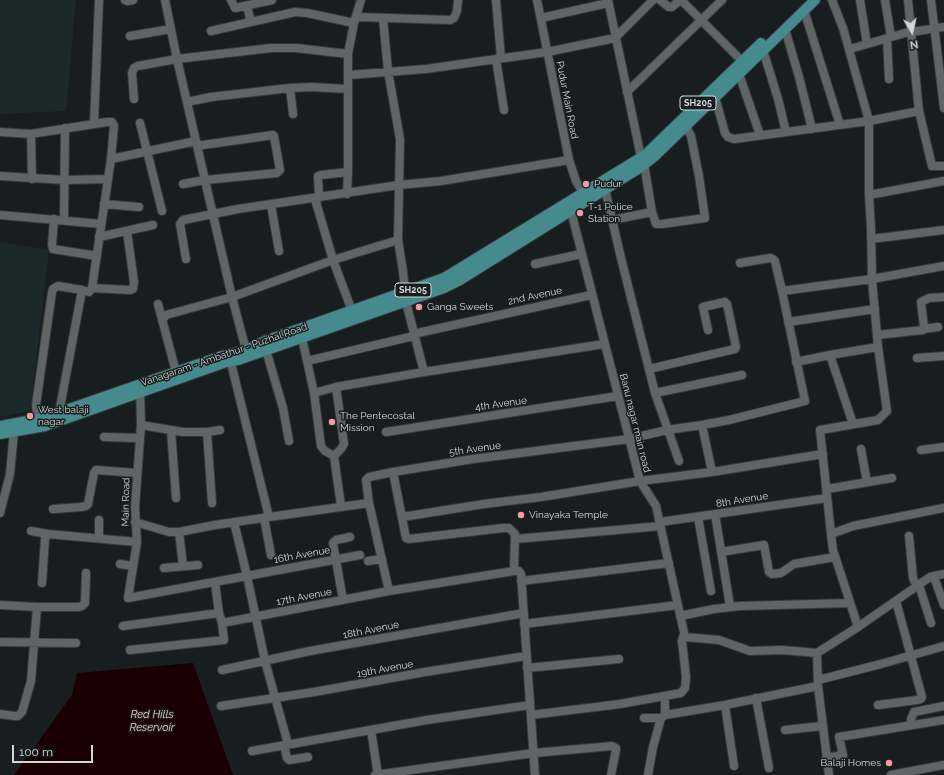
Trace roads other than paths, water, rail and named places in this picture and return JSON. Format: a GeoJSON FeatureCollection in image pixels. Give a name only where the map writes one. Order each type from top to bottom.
{"type":"FeatureCollection","features":[{"type":"Feature","properties":{"kind":"main road","name":"SH205"},"geometry":{"type":"LineString","coordinates":[[712,94],[742,61],[805,0]]}},
{"type":"Feature","properties":{"kind":"main road"},"geometry":{"type":"LineString","coordinates":[[233,358],[266,350],[302,338],[405,297],[444,288],[460,280],[571,211],[585,197],[605,189],[642,161],[712,94],[739,74],[815,0]]}},
{"type":"Feature","properties":{"kind":"main road","name":"Vanagaram - Ambathur - Puzhal Road"},"geometry":{"type":"LineString","coordinates":[[0,434],[14,432],[233,358],[265,341],[352,311],[405,297],[444,278],[585,197],[642,161]]}},
{"type":"Feature","properties":{"kind":"main road","name":"Vanagaram - Ambathur - Puzhal Road"},"geometry":{"type":"LineString","coordinates":[[0,426],[38,423],[59,413],[140,389],[176,372],[233,358]]}},
{"type":"Feature","properties":{"kind":"street"},"geometry":{"type":"LineString","coordinates":[[94,124],[99,0]]}},
{"type":"Feature","properties":{"kind":"street"},"geometry":{"type":"LineString","coordinates":[[125,0],[133,0]]}},
{"type":"Feature","properties":{"kind":"street"},"geometry":{"type":"LineString","coordinates":[[165,0],[196,143],[232,298],[246,350]]}},
{"type":"Feature","properties":{"kind":"street"},"geometry":{"type":"LineString","coordinates":[[231,0],[235,8],[272,0]]}},
{"type":"Feature","properties":{"kind":"street"},"geometry":{"type":"LineString","coordinates":[[347,194],[348,54],[361,0]]}},
{"type":"Feature","properties":{"kind":"street"},"geometry":{"type":"LineString","coordinates":[[211,31],[295,12],[356,20],[383,18],[450,20],[454,18],[457,11],[458,0]]}},
{"type":"Feature","properties":{"kind":"street"},"geometry":{"type":"LineString","coordinates":[[496,0],[498,58],[504,110]]}},
{"type":"Feature","properties":{"kind":"street","name":"Pudur Main Road"},"geometry":{"type":"LineString","coordinates":[[537,0],[569,160],[585,197]]}},
{"type":"Feature","properties":{"kind":"street"},"geometry":{"type":"LineString","coordinates":[[349,75],[426,69],[547,52],[615,38],[653,0]]}},
{"type":"Feature","properties":{"kind":"street"},"geometry":{"type":"LineString","coordinates":[[660,0],[669,7],[680,0],[742,61]]}},
{"type":"Feature","properties":{"kind":"street"},"geometry":{"type":"LineString","coordinates":[[627,92],[722,0]]}},
{"type":"Feature","properties":{"kind":"street"},"geometry":{"type":"LineString","coordinates":[[832,0],[850,49],[869,120],[869,195],[872,279],[878,347],[887,411],[878,420],[820,430],[833,550],[858,627]]}},
{"type":"Feature","properties":{"kind":"street"},"geometry":{"type":"LineString","coordinates":[[860,0],[867,44]]}},
{"type":"Feature","properties":{"kind":"street"},"geometry":{"type":"LineString","coordinates":[[885,0],[889,38],[890,79]]}},
{"type":"Feature","properties":{"kind":"street"},"geometry":{"type":"LineString","coordinates":[[908,0],[919,111],[932,166],[944,166]]}},
{"type":"Feature","properties":{"kind":"street"},"geometry":{"type":"LineString","coordinates":[[931,0],[944,108]]}},
{"type":"Feature","properties":{"kind":"street"},"geometry":{"type":"LineString","coordinates":[[540,18],[608,1],[654,222],[658,225],[706,218],[691,136],[683,123]]}},
{"type":"Feature","properties":{"kind":"street"},"geometry":{"type":"LineString","coordinates":[[248,6],[251,22]]}},
{"type":"Feature","properties":{"kind":"street"},"geometry":{"type":"LineString","coordinates":[[804,10],[840,124]]}},
{"type":"Feature","properties":{"kind":"street"},"geometry":{"type":"LineString","coordinates":[[383,18],[388,72],[400,139],[398,240],[405,297],[424,372]]}},
{"type":"Feature","properties":{"kind":"street"},"geometry":{"type":"LineString","coordinates":[[850,49],[910,32],[944,27]]}},
{"type":"Feature","properties":{"kind":"street"},"geometry":{"type":"LineString","coordinates":[[130,36],[171,29]]}},
{"type":"Feature","properties":{"kind":"street"},"geometry":{"type":"LineString","coordinates":[[785,29],[812,129]]}},
{"type":"Feature","properties":{"kind":"street"},"geometry":{"type":"LineString","coordinates":[[134,99],[132,73],[134,68],[178,59],[283,48],[348,54]]}},
{"type":"Feature","properties":{"kind":"street"},"geometry":{"type":"LineString","coordinates":[[763,50],[778,99],[786,132]]}},
{"type":"Feature","properties":{"kind":"street"},"geometry":{"type":"LineString","coordinates":[[739,74],[760,135]]}},
{"type":"Feature","properties":{"kind":"street"},"geometry":{"type":"LineString","coordinates":[[187,102],[211,97],[290,88],[311,87],[348,89]]}},
{"type":"Feature","properties":{"kind":"street"},"geometry":{"type":"LineString","coordinates":[[290,88],[293,114]]}},
{"type":"Feature","properties":{"kind":"street"},"geometry":{"type":"LineString","coordinates":[[712,94],[725,133],[728,137],[734,139],[812,129],[919,111]]}},
{"type":"Feature","properties":{"kind":"street"},"geometry":{"type":"LineString","coordinates":[[0,132],[31,134],[107,122],[112,122],[114,126],[111,159],[92,288],[89,292],[58,286],[53,289],[52,292],[36,405],[38,423]]}},
{"type":"Feature","properties":{"kind":"street"},"geometry":{"type":"LineString","coordinates":[[140,123],[162,211]]}},
{"type":"Feature","properties":{"kind":"street"},"geometry":{"type":"LineString","coordinates":[[64,220],[65,128]]}},
{"type":"Feature","properties":{"kind":"street"},"geometry":{"type":"LineString","coordinates":[[31,134],[32,179]]}},
{"type":"Feature","properties":{"kind":"street"},"geometry":{"type":"LineString","coordinates":[[111,159],[196,143],[203,145],[270,135],[274,136],[279,172],[205,180],[183,184]]}},
{"type":"Feature","properties":{"kind":"street"},"geometry":{"type":"LineString","coordinates":[[186,259],[180,224],[183,220],[399,185],[441,181],[569,160]]}},
{"type":"Feature","properties":{"kind":"street"},"geometry":{"type":"LineString","coordinates":[[348,172],[318,176],[317,198],[333,260],[352,311]]}},
{"type":"Feature","properties":{"kind":"street"},"geometry":{"type":"LineString","coordinates":[[0,176],[65,180],[108,179]]}},
{"type":"Feature","properties":{"kind":"street"},"geometry":{"type":"LineString","coordinates":[[869,195],[944,181]]}},
{"type":"Feature","properties":{"kind":"street"},"geometry":{"type":"LineString","coordinates":[[605,189],[655,393],[679,461]]}},
{"type":"Feature","properties":{"kind":"street"},"geometry":{"type":"LineString","coordinates":[[104,204],[139,207]]}},
{"type":"Feature","properties":{"kind":"street"},"geometry":{"type":"LineString","coordinates":[[271,205],[279,251]]}},
{"type":"Feature","properties":{"kind":"street","name":"Banu nagar main road"},"geometry":{"type":"LineString","coordinates":[[531,715],[620,704],[681,693],[685,688],[686,677],[682,640],[683,637],[685,637],[656,506],[640,481],[591,295],[571,211]]}},
{"type":"Feature","properties":{"kind":"street"},"geometry":{"type":"LineString","coordinates":[[612,220],[652,212]]}},
{"type":"Feature","properties":{"kind":"street"},"geometry":{"type":"LineString","coordinates":[[0,215],[101,224]]}},
{"type":"Feature","properties":{"kind":"street"},"geometry":{"type":"LineString","coordinates":[[54,220],[53,250],[97,256]]}},
{"type":"Feature","properties":{"kind":"street"},"geometry":{"type":"LineString","coordinates":[[99,236],[153,225]]}},
{"type":"Feature","properties":{"kind":"street"},"geometry":{"type":"LineString","coordinates":[[871,239],[944,230]]}},
{"type":"Feature","properties":{"kind":"street"},"geometry":{"type":"LineString","coordinates":[[92,288],[132,289],[134,282],[127,231]]}},
{"type":"Feature","properties":{"kind":"street"},"geometry":{"type":"LineString","coordinates":[[162,319],[166,315],[232,298],[333,260],[398,240]]}},
{"type":"Feature","properties":{"kind":"street"},"geometry":{"type":"LineString","coordinates":[[535,264],[581,254]]}},
{"type":"Feature","properties":{"kind":"street"},"geometry":{"type":"LineString","coordinates":[[740,263],[770,258],[775,261],[796,362],[878,347]]}},
{"type":"Feature","properties":{"kind":"street"},"geometry":{"type":"LineString","coordinates":[[782,291],[872,279],[944,266]]}},
{"type":"Feature","properties":{"kind":"street"},"geometry":{"type":"LineString","coordinates":[[59,413],[82,290]]}},
{"type":"Feature","properties":{"kind":"street","name":"2nd Avenue"},"geometry":{"type":"LineString","coordinates":[[307,361],[591,295]]}},
{"type":"Feature","properties":{"kind":"street"},"geometry":{"type":"LineString","coordinates":[[923,329],[921,302],[929,298],[944,297]]}},
{"type":"Feature","properties":{"kind":"street"},"geometry":{"type":"LineString","coordinates":[[650,369],[735,349],[736,347],[725,302],[704,307],[708,330]]}},
{"type":"Feature","properties":{"kind":"street"},"geometry":{"type":"LineString","coordinates":[[158,304],[176,372]]}},
{"type":"Feature","properties":{"kind":"street"},"geometry":{"type":"LineString","coordinates":[[788,322],[875,309]]}},
{"type":"Feature","properties":{"kind":"street"},"geometry":{"type":"LineString","coordinates":[[877,335],[938,327]]}},
{"type":"Feature","properties":{"kind":"street"},"geometry":{"type":"LineString","coordinates":[[302,338],[314,393],[322,446],[325,451],[334,456]]}},
{"type":"Feature","properties":{"kind":"street"},"geometry":{"type":"LineString","coordinates":[[314,393],[336,387],[424,372],[575,350],[604,344]]}},
{"type":"Feature","properties":{"kind":"street"},"geometry":{"type":"LineString","coordinates":[[266,350],[282,408],[289,441]]}},
{"type":"Feature","properties":{"kind":"street"},"geometry":{"type":"LineString","coordinates":[[830,355],[853,424]]}},
{"type":"Feature","properties":{"kind":"street"},"geometry":{"type":"LineString","coordinates":[[917,358],[944,356]]}},
{"type":"Feature","properties":{"kind":"street"},"geometry":{"type":"LineString","coordinates":[[233,358],[266,518],[271,555]]}},
{"type":"Feature","properties":{"kind":"street","name":"5th Avenue"},"geometry":{"type":"LineString","coordinates":[[369,502],[366,480],[369,477],[473,459],[629,439],[667,430],[702,425],[805,401],[796,362]]}},
{"type":"Feature","properties":{"kind":"street"},"geometry":{"type":"LineString","coordinates":[[655,393],[742,375]]}},
{"type":"Feature","properties":{"kind":"street"},"geometry":{"type":"LineString","coordinates":[[334,456],[342,449],[344,444],[336,387]]}},
{"type":"Feature","properties":{"kind":"street","name":"Main Road"},"geometry":{"type":"LineString","coordinates":[[128,598],[137,542],[135,522],[141,425],[140,389]]}},
{"type":"Feature","properties":{"kind":"street","name":"4th Avenue"},"geometry":{"type":"LineString","coordinates":[[386,432],[618,396]]}},
{"type":"Feature","properties":{"kind":"street"},"geometry":{"type":"LineString","coordinates":[[141,425],[171,430],[207,432],[220,430]]}},
{"type":"Feature","properties":{"kind":"street"},"geometry":{"type":"LineString","coordinates":[[702,425],[712,472]]}},
{"type":"Feature","properties":{"kind":"street"},"geometry":{"type":"LineString","coordinates":[[171,430],[176,498]]}},
{"type":"Feature","properties":{"kind":"street"},"geometry":{"type":"LineString","coordinates":[[0,513],[10,474],[14,432]]}},
{"type":"Feature","properties":{"kind":"street"},"geometry":{"type":"LineString","coordinates":[[207,432],[212,503]]}},
{"type":"Feature","properties":{"kind":"street"},"geometry":{"type":"LineString","coordinates":[[104,437],[139,438]]}},
{"type":"Feature","properties":{"kind":"street"},"geometry":{"type":"LineString","coordinates":[[921,450],[944,447]]}},
{"type":"Feature","properties":{"kind":"street"},"geometry":{"type":"LineString","coordinates":[[861,449],[867,482]]}},
{"type":"Feature","properties":{"kind":"street"},"geometry":{"type":"LineString","coordinates":[[402,517],[640,481],[712,472],[823,454]]}},
{"type":"Feature","properties":{"kind":"street"},"geometry":{"type":"LineString","coordinates":[[334,456],[341,506]]}},
{"type":"Feature","properties":{"kind":"street"},"geometry":{"type":"LineString","coordinates":[[53,509],[86,506],[88,504],[94,473],[96,470],[137,473]]}},
{"type":"Feature","properties":{"kind":"street"},"geometry":{"type":"LineString","coordinates":[[393,472],[406,538],[409,539],[503,528],[512,530],[515,534],[514,570],[521,574],[535,775]]}},
{"type":"Feature","properties":{"kind":"street"},"geometry":{"type":"LineString","coordinates":[[827,488],[892,478]]}},
{"type":"Feature","properties":{"kind":"street","name":"8th Avenue"},"geometry":{"type":"LineString","coordinates":[[516,539],[660,524],[714,514],[828,498]]}},
{"type":"Feature","properties":{"kind":"street"},"geometry":{"type":"LineString","coordinates":[[135,522],[170,532],[179,532],[234,522],[369,502],[389,591]]}},
{"type":"Feature","properties":{"kind":"street"},"geometry":{"type":"LineString","coordinates":[[831,534],[853,526],[944,508]]}},
{"type":"Feature","properties":{"kind":"street"},"geometry":{"type":"LineString","coordinates":[[714,514],[730,606]]}},
{"type":"Feature","properties":{"kind":"street"},"geometry":{"type":"LineString","coordinates":[[698,517],[711,591]]}},
{"type":"Feature","properties":{"kind":"street"},"geometry":{"type":"LineString","coordinates":[[99,520],[99,538]]}},
{"type":"Feature","properties":{"kind":"street"},"geometry":{"type":"LineString","coordinates":[[234,522],[248,576],[265,661],[286,744],[287,758],[289,760],[308,757]]}},
{"type":"Feature","properties":{"kind":"street"},"geometry":{"type":"LineString","coordinates":[[32,531],[48,534],[137,542]]}},
{"type":"Feature","properties":{"kind":"street"},"geometry":{"type":"LineString","coordinates":[[179,532],[183,566]]}},
{"type":"Feature","properties":{"kind":"street"},"geometry":{"type":"LineString","coordinates":[[42,583],[45,539],[48,534]]}},
{"type":"Feature","properties":{"kind":"street"},"geometry":{"type":"LineString","coordinates":[[908,536],[913,578],[918,586],[931,623]]}},
{"type":"Feature","properties":{"kind":"street"},"geometry":{"type":"LineString","coordinates":[[343,600],[333,541],[350,537]]}},
{"type":"Feature","properties":{"kind":"street"},"geometry":{"type":"LineString","coordinates":[[721,552],[764,545],[769,572],[772,574],[776,574],[794,564],[835,557]]}},
{"type":"Feature","properties":{"kind":"street","name":"16th Avenue"},"geometry":{"type":"LineString","coordinates":[[128,598],[360,555]]}},
{"type":"Feature","properties":{"kind":"street"},"geometry":{"type":"LineString","coordinates":[[368,562],[382,559]]}},
{"type":"Feature","properties":{"kind":"street"},"geometry":{"type":"LineString","coordinates":[[521,582],[669,563]]}},
{"type":"Feature","properties":{"kind":"street"},"geometry":{"type":"LineString","coordinates":[[120,564],[133,566]]}},
{"type":"Feature","properties":{"kind":"street"},"geometry":{"type":"LineString","coordinates":[[164,568],[198,565]]}},
{"type":"Feature","properties":{"kind":"street","name":"17th Avenue"},"geometry":{"type":"LineString","coordinates":[[222,623],[389,591],[514,570]]}},
{"type":"Feature","properties":{"kind":"street"},"geometry":{"type":"LineString","coordinates":[[0,605],[37,607],[82,606],[85,603],[86,572]]}},
{"type":"Feature","properties":{"kind":"street"},"geometry":{"type":"LineString","coordinates":[[685,637],[719,640],[750,651],[782,650],[817,653],[930,578],[944,574]]}},
{"type":"Feature","properties":{"kind":"street"},"geometry":{"type":"LineString","coordinates":[[934,577],[944,605]]}},
{"type":"Feature","properties":{"kind":"street"},"geometry":{"type":"LineString","coordinates":[[130,650],[224,640],[222,623],[218,613],[215,582]]}},
{"type":"Feature","properties":{"kind":"street"},"geometry":{"type":"LineString","coordinates":[[878,705],[921,699],[922,697],[896,601]]}},
{"type":"Feature","properties":{"kind":"street"},"geometry":{"type":"LineString","coordinates":[[680,616],[730,606],[850,603]]}},
{"type":"Feature","properties":{"kind":"street"},"geometry":{"type":"LineString","coordinates":[[524,624],[678,605]]}},
{"type":"Feature","properties":{"kind":"street"},"geometry":{"type":"LineString","coordinates":[[0,714],[18,716],[22,712],[31,681],[37,607]]}},
{"type":"Feature","properties":{"kind":"street"},"geometry":{"type":"LineString","coordinates":[[123,626],[218,613]]}},
{"type":"Feature","properties":{"kind":"street","name":"18th Avenue"},"geometry":{"type":"LineString","coordinates":[[222,670],[310,651],[524,613]]}},
{"type":"Feature","properties":{"kind":"street"},"geometry":{"type":"LineString","coordinates":[[0,642],[76,643]]}},
{"type":"Feature","properties":{"kind":"street"},"geometry":{"type":"LineString","coordinates":[[644,718],[725,705],[756,698],[818,683],[944,646]]}},
{"type":"Feature","properties":{"kind":"street"},"geometry":{"type":"LineString","coordinates":[[817,653],[822,726],[829,775]]}},
{"type":"Feature","properties":{"kind":"street","name":"19th Avenue"},"geometry":{"type":"LineString","coordinates":[[221,706],[526,656]]}},
{"type":"Feature","properties":{"kind":"street"},"geometry":{"type":"LineString","coordinates":[[527,668],[619,659]]}},
{"type":"Feature","properties":{"kind":"street"},"geometry":{"type":"LineString","coordinates":[[648,775],[653,747],[663,716],[665,696]]}},
{"type":"Feature","properties":{"kind":"street"},"geometry":{"type":"LineString","coordinates":[[756,698],[769,768]]}},
{"type":"Feature","properties":{"kind":"street"},"geometry":{"type":"LineString","coordinates":[[725,705],[734,766]]}},
{"type":"Feature","properties":{"kind":"street"},"geometry":{"type":"LineString","coordinates":[[252,751],[371,730],[530,706]]}},
{"type":"Feature","properties":{"kind":"street"},"geometry":{"type":"LineString","coordinates":[[912,725],[911,719],[914,712],[944,706]]}},
{"type":"Feature","properties":{"kind":"street"},"geometry":{"type":"LineString","coordinates":[[826,758],[843,755],[839,737],[944,720]]}},
{"type":"Feature","properties":{"kind":"street"},"geometry":{"type":"LineString","coordinates":[[785,730],[822,726]]}},
{"type":"Feature","properties":{"kind":"street"},"geometry":{"type":"LineString","coordinates":[[371,730],[377,775],[534,753],[612,746],[616,748],[612,775]]}},
{"type":"Feature","properties":{"kind":"street"},"geometry":{"type":"LineString","coordinates":[[891,775],[913,773],[944,765]]}},
{"type":"Feature","properties":{"kind":"water","name":"Red Hills Reservoir"},"geometry":{"type":"Polygon","coordinates":[[[193,663],[233,775],[14,775],[72,695],[77,673],[193,663]]]}},
{"type":"Feature","properties":{"kind":"place","name":"Pudur"},"geometry":{"type":"Point","coordinates":[586,184]}},
{"type":"Feature","properties":{"kind":"place","name":"T-1 Police Station"},"geometry":{"type":"Point","coordinates":[580,213]}},
{"type":"Feature","properties":{"kind":"place","name":"Ganga Sweets"},"geometry":{"type":"Point","coordinates":[419,307]}},
{"type":"Feature","properties":{"kind":"place","name":"West balaji nagar"},"geometry":{"type":"Point","coordinates":[30,416]}},
{"type":"Feature","properties":{"kind":"place","name":"The Pentecostal Mission"},"geometry":{"type":"Point","coordinates":[332,422]}},
{"type":"Feature","properties":{"kind":"place","name":"Vinayaka Temple"},"geometry":{"type":"Point","coordinates":[521,515]}},
{"type":"Feature","properties":{"kind":"place","name":"Balaji Homes"},"geometry":{"type":"Point","coordinates":[889,763]}}]}
